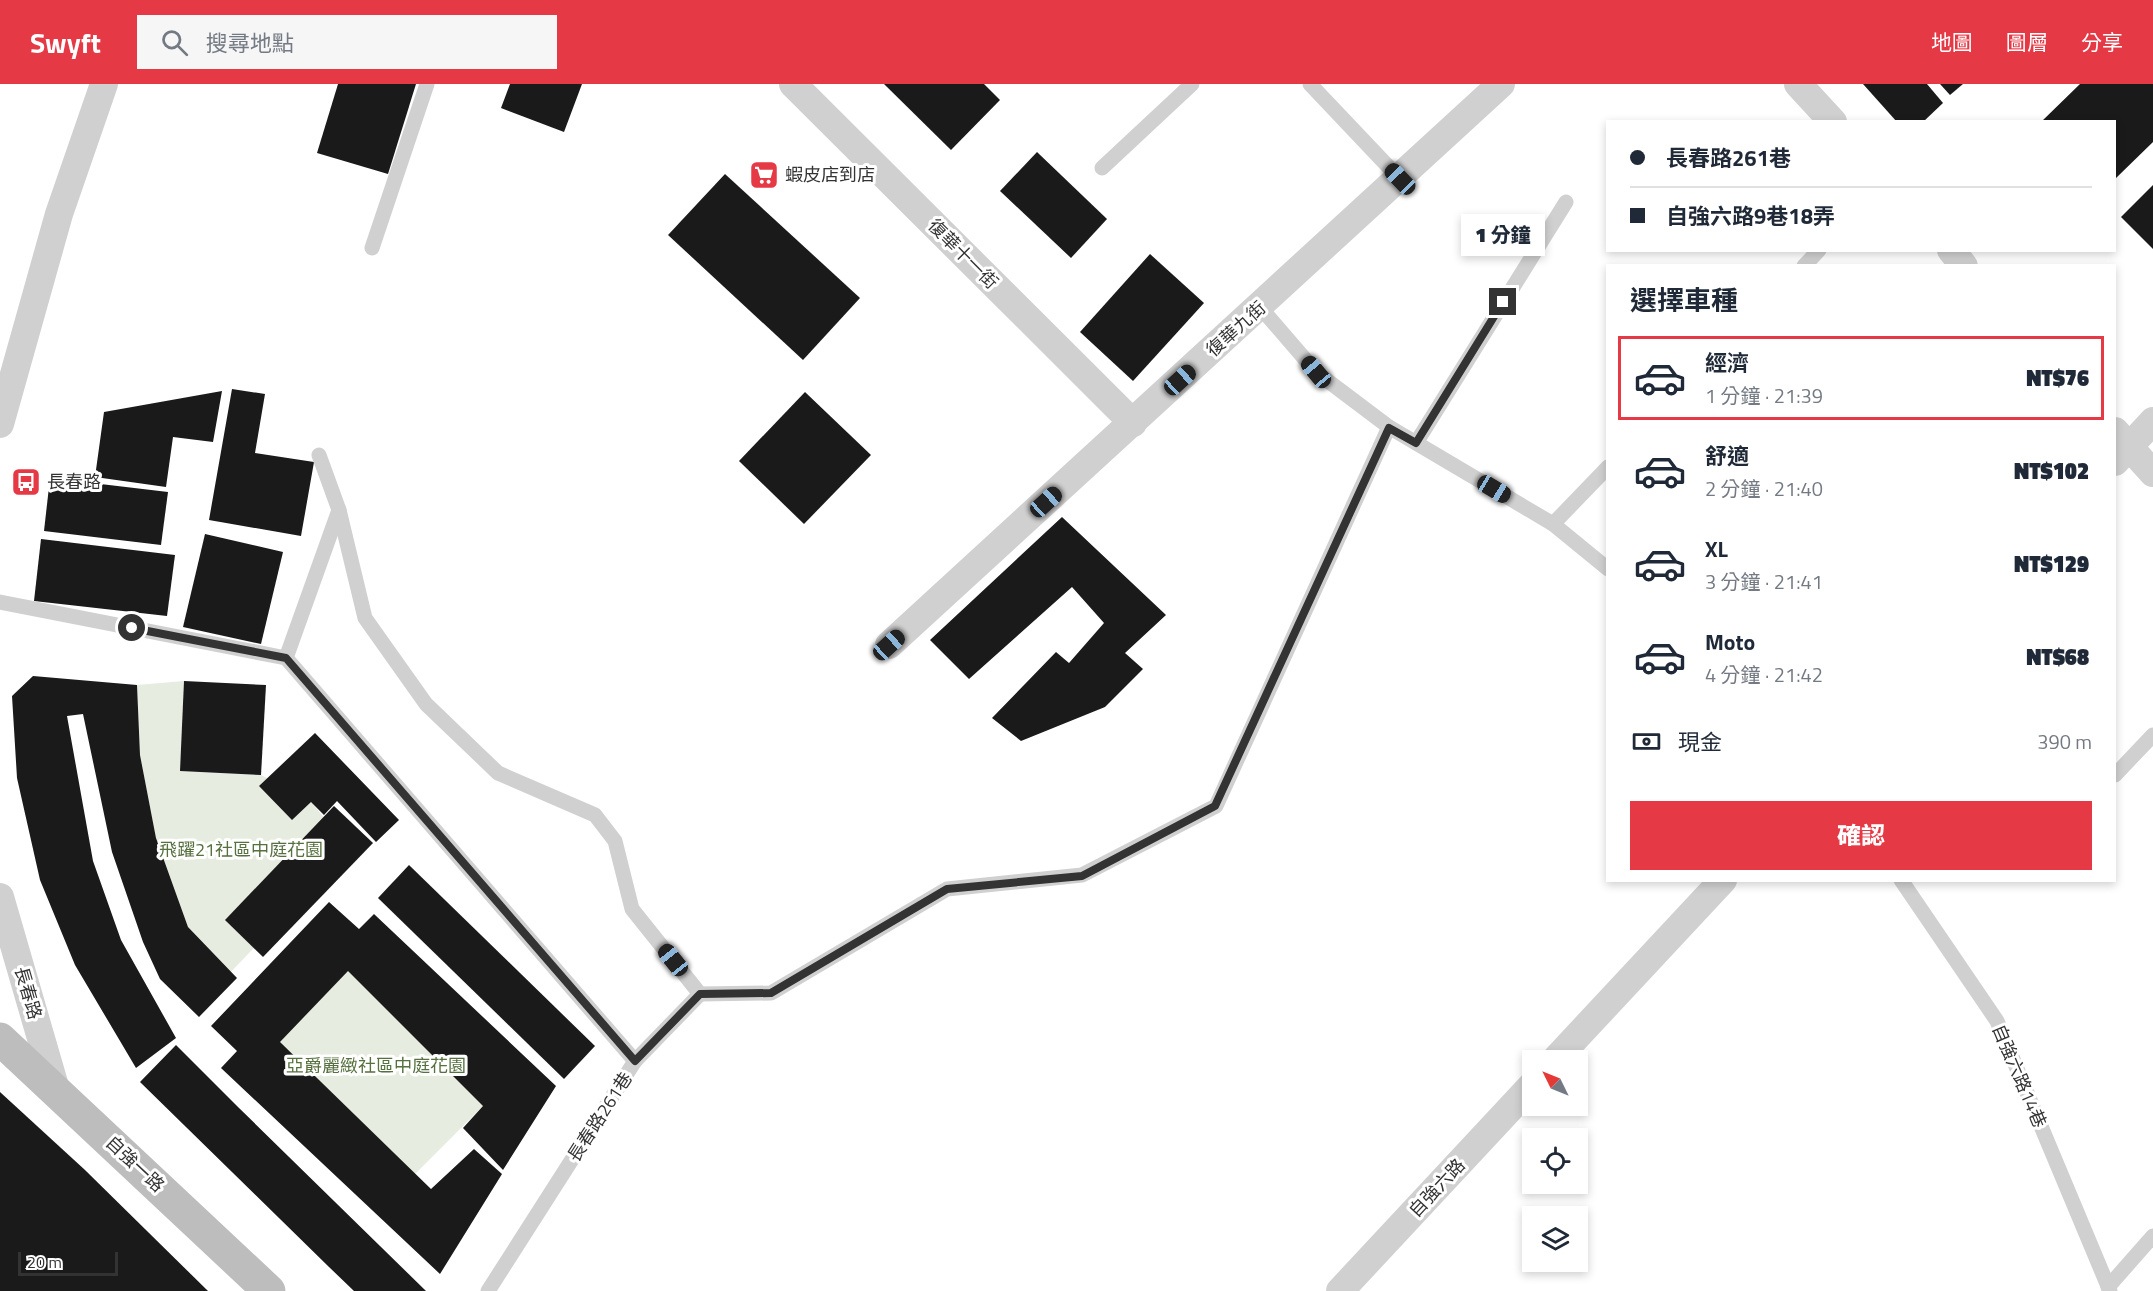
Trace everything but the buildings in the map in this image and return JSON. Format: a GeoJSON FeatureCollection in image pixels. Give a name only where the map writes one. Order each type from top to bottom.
{"type":"FeatureCollection","features":[{"type":"Feature","properties":{"kind":"street"},"geometry":{"type":"LineString","coordinates":[[0,424],[59,214],[104,84]]}},
{"type":"Feature","properties":{"kind":"street","name":"復華十一街"},"geometry":{"type":"LineString","coordinates":[[793,84],[1133,423]]}},
{"type":"Feature","properties":{"kind":"street","name":"復華九街"},"geometry":{"type":"LineString","coordinates":[[889,645],[1501,84]]}},
{"type":"Feature","properties":{"kind":"street"},"geometry":{"type":"LineString","coordinates":[[1798,84],[1831,120]]}},
{"type":"Feature","properties":{"kind":"street"},"geometry":{"type":"LineString","coordinates":[[1953,252],[1962,264]]}},
{"type":"Feature","properties":{"kind":"street"},"geometry":{"type":"LineString","coordinates":[[2153,421],[2120,447],[2153,473]]}},
{"type":"Feature","properties":{"kind":"street"},"geometry":{"type":"LineString","coordinates":[[1564,1050],[1720,882]]}},
{"type":"Feature","properties":{"kind":"street","name":"長春路"},"geometry":{"type":"LineString","coordinates":[[0,897],[56,1090]]}},
{"type":"Feature","properties":{"kind":"street","name":"自強一路"},"geometry":{"type":"LineString","coordinates":[[0,1039],[269,1291]]}},
{"type":"Feature","properties":{"kind":"street","name":"自強六路"},"geometry":{"type":"LineString","coordinates":[[1340,1291],[1522,1096]]}},
{"type":"Feature","properties":{"kind":"lane"},"geometry":{"type":"LineString","coordinates":[[372,248],[427,84]]}},
{"type":"Feature","properties":{"kind":"lane"},"geometry":{"type":"LineString","coordinates":[[1102,168],[1192,84]]}},
{"type":"Feature","properties":{"kind":"lane"},"geometry":{"type":"LineString","coordinates":[[1310,84],[1400,179]]}},
{"type":"Feature","properties":{"kind":"lane"},"geometry":{"type":"LineString","coordinates":[[1416,443],[1566,202]]}},
{"type":"Feature","properties":{"kind":"lane"},"geometry":{"type":"LineString","coordinates":[[1806,264],[1817,252]]}},
{"type":"Feature","properties":{"kind":"lane"},"geometry":{"type":"LineString","coordinates":[[1260,307],[1316,372],[1389,428],[1553,524],[1606,567]]}},
{"type":"Feature","properties":{"kind":"lane"},"geometry":{"type":"LineString","coordinates":[[635,1061],[700,994],[771,993],[947,889],[1082,876],[1215,806],[1389,428]]}},
{"type":"Feature","properties":{"kind":"lane"},"geometry":{"type":"LineString","coordinates":[[319,455],[339,510],[365,618],[426,704],[498,773],[595,815],[615,841],[632,909],[700,994]]}},
{"type":"Feature","properties":{"kind":"lane"},"geometry":{"type":"LineString","coordinates":[[1553,524],[1606,469]]}},
{"type":"Feature","properties":{"kind":"lane"},"geometry":{"type":"LineString","coordinates":[[0,602],[286,658],[339,510]]}},
{"type":"Feature","properties":{"kind":"lane","name":"長春路261巷"},"geometry":{"type":"LineString","coordinates":[[286,658],[635,1061],[488,1291]]}},
{"type":"Feature","properties":{"kind":"lane"},"geometry":{"type":"LineString","coordinates":[[2116,774],[2153,735]]}},
{"type":"Feature","properties":{"kind":"lane","name":"自強六路14巷"},"geometry":{"type":"LineString","coordinates":[[1902,882],[1997,1021],[2109,1289]]}},
{"type":"Feature","properties":{"kind":"lane"},"geometry":{"type":"LineString","coordinates":[[2109,1289],[2153,1236]]}},
{"type":"Feature","properties":{"kind":"green space","name":"飛躍21社區中庭花園"},"geometry":{"type":"Polygon","coordinates":[[[184,681],[180,771],[261,775],[311,802],[350,848],[225,978],[188,927],[156,838],[140,755],[137,685],[184,681]]]}},
{"type":"Feature","properties":{"kind":"green space","name":"亞爵麗緻社區中庭花園"},"geometry":{"type":"Polygon","coordinates":[[[337,953],[488,1101],[412,1177],[265,1030],[337,953]]]}},
{"type":"Feature","properties":{"kind":"place","name":"蝦皮店到店"},"geometry":{"type":"Point","coordinates":[764,175]}},
{"type":"Feature","properties":{"kind":"place","name":"長春路"},"geometry":{"type":"Point","coordinates":[26,482]}},
{"type":"Feature","properties":{"kind":"route"},"geometry":{"type":"LineString","coordinates":[[132,628],[286,658],[635,1061],[700,994],[771,993],[947,889],[1082,876],[1215,806],[1389,428],[1416,443],[1503,302]]}}]}
